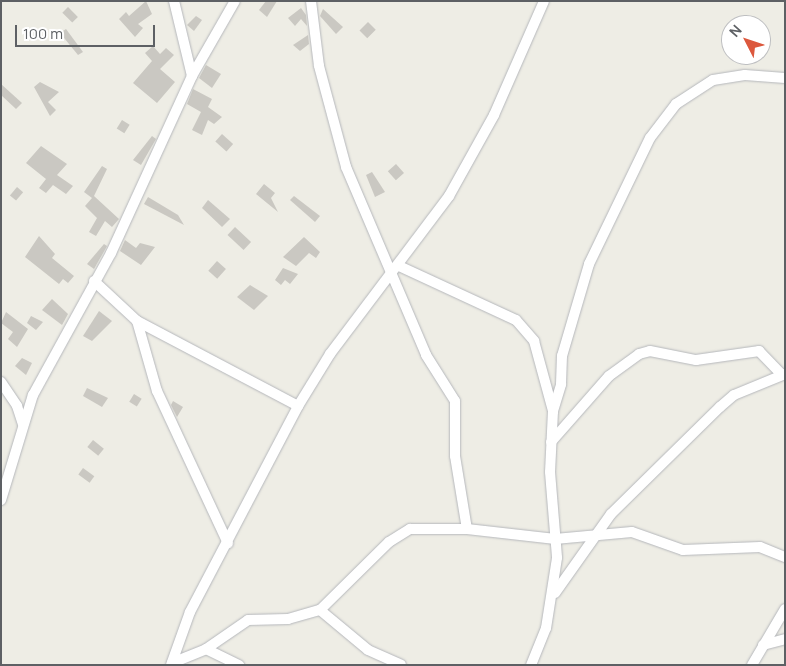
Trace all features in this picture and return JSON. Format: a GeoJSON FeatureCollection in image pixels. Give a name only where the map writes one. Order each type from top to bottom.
{"type":"FeatureCollection","features":[{"type":"Feature","properties":{"kind":"street"},"geometry":{"type":"LineString","coordinates":[[174,1],[192,76]]}},
{"type":"Feature","properties":{"kind":"street"},"geometry":{"type":"LineString","coordinates":[[1,500],[33,395],[94,281],[192,76],[235,1]]}},
{"type":"Feature","properties":{"kind":"street"},"geometry":{"type":"LineString","coordinates":[[311,1],[319,66],[340,148],[371,230],[396,269],[426,355],[455,401],[455,456],[467,529]]}},
{"type":"Feature","properties":{"kind":"street"},"geometry":{"type":"LineString","coordinates":[[171,664],[190,612],[228,543],[298,406],[330,354],[396,269],[468,163],[544,1]]}},
{"type":"Feature","properties":{"kind":"street"},"geometry":{"type":"LineString","coordinates":[[531,665],[553,596],[555,540],[550,443],[553,411],[561,384],[562,356],[589,264],[650,138],[676,104],[704,84],[746,75],[785,78]]}},
{"type":"Feature","properties":{"kind":"street"},"geometry":{"type":"LineString","coordinates":[[396,269],[528,328],[553,411]]}},
{"type":"Feature","properties":{"kind":"street"},"geometry":{"type":"LineString","coordinates":[[94,281],[137,322],[298,406]]}},
{"type":"Feature","properties":{"kind":"street"},"geometry":{"type":"LineString","coordinates":[[137,322],[157,391],[228,543]]}},
{"type":"Feature","properties":{"kind":"street"},"geometry":{"type":"LineString","coordinates":[[550,443],[609,376],[639,354],[650,351],[696,360],[759,351],[784,374],[734,395],[637,488],[594,537],[553,596]]}},
{"type":"Feature","properties":{"kind":"street"},"geometry":{"type":"LineString","coordinates":[[1,382],[18,406],[23,426]]}},
{"type":"Feature","properties":{"kind":"street"},"geometry":{"type":"LineString","coordinates":[[171,664],[206,649],[248,620],[288,619],[320,610],[400,532],[467,529],[555,540],[632,532],[682,550],[760,547],[785,557]]}},
{"type":"Feature","properties":{"kind":"street"},"geometry":{"type":"LineString","coordinates":[[752,665],[785,609]]}},
{"type":"Feature","properties":{"kind":"street"},"geometry":{"type":"LineString","coordinates":[[320,610],[368,650],[401,665]]}},
{"type":"Feature","properties":{"kind":"street"},"geometry":{"type":"LineString","coordinates":[[763,646],[785,639]]}},
{"type":"Feature","properties":{"kind":"street"},"geometry":{"type":"LineString","coordinates":[[206,649],[239,665]]}},
{"type":"Feature","properties":{"kind":"building"},"geometry":{"type":"Polygon","coordinates":[[[146,1],[152,14],[138,24],[143,28],[135,37],[119,19],[126,12],[129,16],[146,1]]]}},
{"type":"Feature","properties":{"kind":"building"},"geometry":{"type":"Polygon","coordinates":[[[266,1],[277,1],[267,17],[259,10],[266,1]]]}},
{"type":"Feature","properties":{"kind":"building"},"geometry":{"type":"Polygon","coordinates":[[[68,7],[78,17],[72,23],[62,13],[68,7]]]}},
{"type":"Feature","properties":{"kind":"building"},"geometry":{"type":"Polygon","coordinates":[[[301,8],[306,15],[307,26],[301,19],[295,26],[288,18],[301,8]]]}},
{"type":"Feature","properties":{"kind":"building"},"geometry":{"type":"Polygon","coordinates":[[[323,9],[343,27],[336,34],[320,16],[323,9]]]}},
{"type":"Feature","properties":{"kind":"building"},"geometry":{"type":"Polygon","coordinates":[[[196,16],[202,20],[194,31],[187,25],[196,16]]]}},
{"type":"Feature","properties":{"kind":"building"},"geometry":{"type":"Polygon","coordinates":[[[368,22],[376,30],[367,38],[360,30],[368,22]]]}},
{"type":"Feature","properties":{"kind":"building"},"geometry":{"type":"Polygon","coordinates":[[[66,29],[83,52],[78,55],[60,33],[66,29]]]}},
{"type":"Feature","properties":{"kind":"building"},"geometry":{"type":"Polygon","coordinates":[[[308,35],[309,44],[300,51],[293,45],[308,35]]]}},
{"type":"Feature","properties":{"kind":"building"},"geometry":{"type":"Polygon","coordinates":[[[153,46],[160,54],[166,48],[174,55],[160,69],[175,82],[157,103],[133,83],[152,61],[145,53],[153,46]]]}},
{"type":"Feature","properties":{"kind":"building"},"geometry":{"type":"Polygon","coordinates":[[[206,65],[221,74],[212,88],[199,78],[206,65]]]}},
{"type":"Feature","properties":{"kind":"building"},"geometry":{"type":"Polygon","coordinates":[[[40,82],[59,92],[48,102],[56,110],[50,116],[34,87],[40,82]]]}},
{"type":"Feature","properties":{"kind":"building"},"geometry":{"type":"Polygon","coordinates":[[[1,84],[22,103],[16,109],[1,95],[1,84]]]}},
{"type":"Feature","properties":{"kind":"building"},"geometry":{"type":"Polygon","coordinates":[[[193,89],[212,99],[208,107],[222,117],[214,124],[208,120],[202,135],[192,130],[201,112],[187,104],[193,89]]]}},
{"type":"Feature","properties":{"kind":"building"},"geometry":{"type":"Polygon","coordinates":[[[122,120],[130,125],[124,133],[117,128],[122,120]]]}},
{"type":"Feature","properties":{"kind":"building"},"geometry":{"type":"Polygon","coordinates":[[[222,134],[233,144],[226,151],[215,141],[222,134]]]}},
{"type":"Feature","properties":{"kind":"building"},"geometry":{"type":"Polygon","coordinates":[[[152,136],[156,139],[141,165],[133,160],[152,136]]]}},
{"type":"Feature","properties":{"kind":"building"},"geometry":{"type":"Polygon","coordinates":[[[41,146],[67,164],[57,175],[73,186],[66,194],[53,185],[46,193],[39,188],[46,179],[26,163],[41,146]]]}},
{"type":"Feature","properties":{"kind":"building"},"geometry":{"type":"Polygon","coordinates":[[[396,164],[404,173],[396,180],[388,171],[396,164]]]}},
{"type":"Feature","properties":{"kind":"building"},"geometry":{"type":"Polygon","coordinates":[[[102,166],[107,169],[94,196],[119,219],[112,227],[105,221],[96,236],[89,232],[97,218],[85,206],[92,198],[84,192],[102,166]]]}},
{"type":"Feature","properties":{"kind":"building"},"geometry":{"type":"Polygon","coordinates":[[[372,172],[385,192],[375,197],[366,175],[372,172]]]}},
{"type":"Feature","properties":{"kind":"building"},"geometry":{"type":"Polygon","coordinates":[[[264,184],[275,193],[271,198],[278,212],[256,194],[264,184]]]}},
{"type":"Feature","properties":{"kind":"building"},"geometry":{"type":"Polygon","coordinates":[[[17,187],[23,192],[16,201],[10,195],[17,187]]]}},
{"type":"Feature","properties":{"kind":"building"},"geometry":{"type":"Polygon","coordinates":[[[294,196],[320,216],[315,222],[290,200],[294,196]]]}},
{"type":"Feature","properties":{"kind":"building"},"geometry":{"type":"Polygon","coordinates":[[[148,197],[178,215],[184,225],[144,204],[148,197]]]}},
{"type":"Feature","properties":{"kind":"building"},"geometry":{"type":"Polygon","coordinates":[[[208,200],[230,219],[222,227],[202,208],[208,200]]]}},
{"type":"Feature","properties":{"kind":"building"},"geometry":{"type":"Polygon","coordinates":[[[235,227],[251,242],[244,250],[227,235],[235,227]]]}},
{"type":"Feature","properties":{"kind":"building"},"geometry":{"type":"Polygon","coordinates":[[[39,236],[55,254],[52,258],[74,276],[68,283],[63,279],[59,284],[25,257],[39,236]]]}},
{"type":"Feature","properties":{"kind":"building"},"geometry":{"type":"Polygon","coordinates":[[[304,237],[320,252],[316,258],[309,253],[296,266],[283,257],[304,237]]]}},
{"type":"Feature","properties":{"kind":"building"},"geometry":{"type":"Polygon","coordinates":[[[125,240],[136,248],[140,243],[155,247],[141,265],[120,251],[125,240]]]}},
{"type":"Feature","properties":{"kind":"building"},"geometry":{"type":"Polygon","coordinates":[[[104,244],[107,246],[94,269],[87,264],[104,244]]]}},
{"type":"Feature","properties":{"kind":"building"},"geometry":{"type":"Polygon","coordinates":[[[217,261],[226,269],[217,279],[208,271],[217,261]]]}},
{"type":"Feature","properties":{"kind":"building"},"geometry":{"type":"Polygon","coordinates":[[[283,268],[298,274],[290,284],[285,280],[281,285],[275,280],[283,268]]]}},
{"type":"Feature","properties":{"kind":"building"},"geometry":{"type":"Polygon","coordinates":[[[250,285],[268,296],[254,310],[237,297],[250,285]]]}},
{"type":"Feature","properties":{"kind":"building"},"geometry":{"type":"Polygon","coordinates":[[[52,299],[68,314],[62,325],[42,310],[52,299]]]}},
{"type":"Feature","properties":{"kind":"building"},"geometry":{"type":"Polygon","coordinates":[[[99,311],[112,321],[92,341],[83,336],[99,311]]]}},
{"type":"Feature","properties":{"kind":"building"},"geometry":{"type":"Polygon","coordinates":[[[6,312],[28,329],[17,347],[8,339],[13,332],[1,323],[6,312]]]}},
{"type":"Feature","properties":{"kind":"building"},"geometry":{"type":"Polygon","coordinates":[[[31,316],[43,322],[36,330],[27,323],[31,316]]]}},
{"type":"Feature","properties":{"kind":"building"},"geometry":{"type":"Polygon","coordinates":[[[22,358],[32,363],[26,375],[15,366],[22,358]]]}},
{"type":"Feature","properties":{"kind":"building"},"geometry":{"type":"Polygon","coordinates":[[[87,388],[108,398],[102,407],[83,396],[87,388]]]}},
{"type":"Feature","properties":{"kind":"building"},"geometry":{"type":"Polygon","coordinates":[[[134,394],[142,399],[137,406],[129,402],[134,394]]]}},
{"type":"Feature","properties":{"kind":"building"},"geometry":{"type":"Polygon","coordinates":[[[173,401],[183,407],[177,417],[171,405],[173,401]]]}},
{"type":"Feature","properties":{"kind":"building"},"geometry":{"type":"Polygon","coordinates":[[[93,440],[104,449],[98,456],[87,447],[93,440]]]}},
{"type":"Feature","properties":{"kind":"building"},"geometry":{"type":"Polygon","coordinates":[[[83,468],[94,476],[90,483],[78,474],[83,468]]]}}]}
